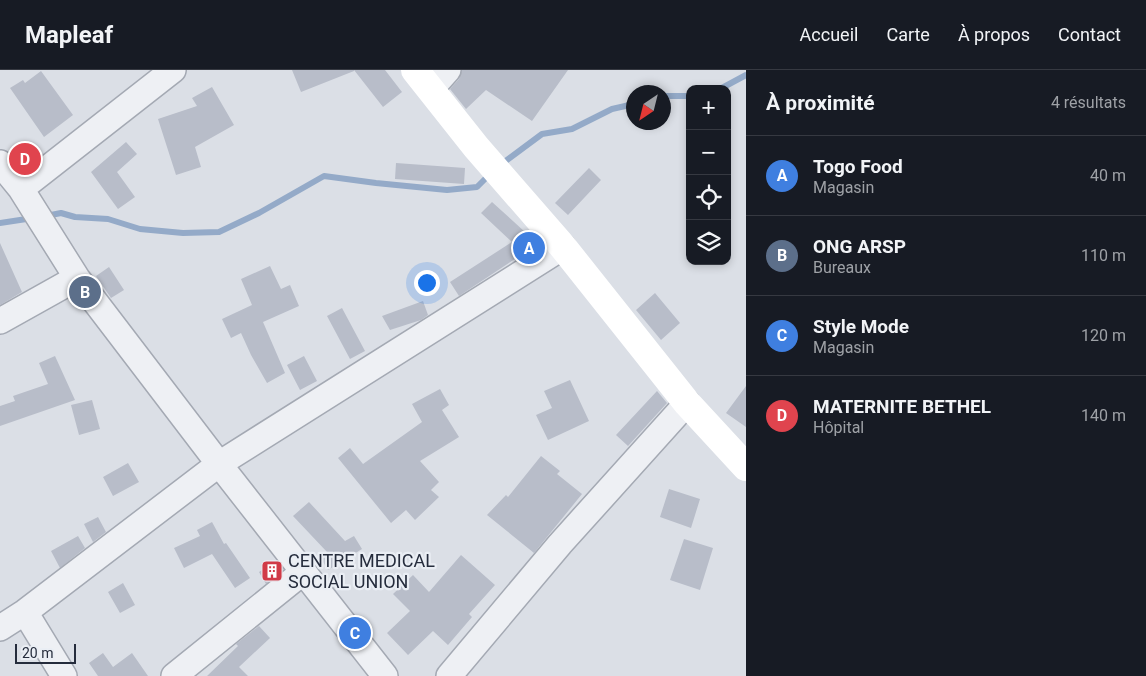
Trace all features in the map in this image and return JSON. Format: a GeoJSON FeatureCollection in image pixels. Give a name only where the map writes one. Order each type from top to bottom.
{"type":"FeatureCollection","features":[{"type":"Feature","properties":{"kind":"street"},"geometry":{"type":"LineString","coordinates":[[21,189],[173,70]]}},
{"type":"Feature","properties":{"kind":"street"},"geometry":{"type":"LineString","coordinates":[[431,76],[476,147],[563,247],[687,403],[744,458]]}},
{"type":"Feature","properties":{"kind":"street"},"geometry":{"type":"LineString","coordinates":[[0,163],[21,189],[77,278],[218,464],[384,676]]}},
{"type":"Feature","properties":{"kind":"street"},"geometry":{"type":"LineString","coordinates":[[0,628],[25,612],[218,464],[563,247]]}},
{"type":"Feature","properties":{"kind":"street"},"geometry":{"type":"LineString","coordinates":[[0,321],[77,278]]}},
{"type":"Feature","properties":{"kind":"street"},"geometry":{"type":"LineString","coordinates":[[449,676],[560,544],[687,403]]}},
{"type":"Feature","properties":{"kind":"street"},"geometry":{"type":"LineString","coordinates":[[174,676],[303,572]]}},
{"type":"Feature","properties":{"kind":"street"},"geometry":{"type":"LineString","coordinates":[[25,612],[64,676]]}},
{"type":"Feature","properties":{"kind":"building"},"geometry":{"type":"Polygon","coordinates":[[[292,70],[354,70],[354,71],[301,92],[292,70]]]}},
{"type":"Feature","properties":{"kind":"building"},"geometry":{"type":"Polygon","coordinates":[[[354,70],[385,70],[402,92],[383,107],[354,70]]]}},
{"type":"Feature","properties":{"kind":"building"},"geometry":{"type":"Polygon","coordinates":[[[462,70],[568,70],[532,121],[486,90],[466,109],[450,89],[459,79],[462,70]]]}},
{"type":"Feature","properties":{"kind":"building"},"geometry":{"type":"Polygon","coordinates":[[[41,71],[73,115],[44,137],[10,88],[23,80],[25,83],[41,71]]]}},
{"type":"Feature","properties":{"kind":"building"},"geometry":{"type":"Polygon","coordinates":[[[212,87],[234,125],[195,147],[201,167],[176,175],[158,119],[197,106],[192,98],[212,87]]]}},
{"type":"Feature","properties":{"kind":"building"},"geometry":{"type":"Polygon","coordinates":[[[126,142],[137,154],[117,172],[135,197],[118,209],[91,172],[126,142]]]}},
{"type":"Feature","properties":{"kind":"building"},"geometry":{"type":"Polygon","coordinates":[[[396,163],[465,168],[464,184],[395,179],[396,163]]]}},
{"type":"Feature","properties":{"kind":"building"},"geometry":{"type":"Polygon","coordinates":[[[589,168],[601,180],[568,215],[555,203],[589,168]]]}},
{"type":"Feature","properties":{"kind":"building"},"geometry":{"type":"Polygon","coordinates":[[[492,202],[525,232],[535,248],[524,253],[459,296],[450,282],[512,242],[481,213],[492,202]]]}},
{"type":"Feature","properties":{"kind":"building"},"geometry":{"type":"Polygon","coordinates":[[[0,243],[22,292],[0,305],[0,243]]]}},
{"type":"Feature","properties":{"kind":"building"},"geometry":{"type":"Polygon","coordinates":[[[270,266],[281,289],[290,285],[299,306],[263,322],[285,373],[267,383],[241,333],[231,338],[222,319],[252,305],[241,279],[270,266]]]}},
{"type":"Feature","properties":{"kind":"building"},"geometry":{"type":"Polygon","coordinates":[[[109,267],[124,290],[111,298],[96,276],[109,267]]]}},
{"type":"Feature","properties":{"kind":"building"},"geometry":{"type":"Polygon","coordinates":[[[655,293],[680,323],[661,340],[636,310],[655,293]]]}},
{"type":"Feature","properties":{"kind":"building"},"geometry":{"type":"Polygon","coordinates":[[[423,301],[428,315],[421,320],[390,330],[382,316],[423,301]]]}},
{"type":"Feature","properties":{"kind":"building"},"geometry":{"type":"Polygon","coordinates":[[[342,308],[365,351],[350,359],[327,316],[342,308]]]}},
{"type":"Feature","properties":{"kind":"building"},"geometry":{"type":"Polygon","coordinates":[[[55,356],[75,400],[0,426],[0,406],[15,401],[13,396],[48,384],[39,363],[55,356]]]}},
{"type":"Feature","properties":{"kind":"building"},"geometry":{"type":"Polygon","coordinates":[[[304,356],[317,381],[300,390],[287,365],[304,356]]]}},
{"type":"Feature","properties":{"kind":"building"},"geometry":{"type":"Polygon","coordinates":[[[570,380],[589,421],[548,440],[536,415],[552,408],[544,391],[570,380]]]}},
{"type":"Feature","properties":{"kind":"building"},"geometry":{"type":"Polygon","coordinates":[[[746,386],[746,427],[726,413],[746,386]]]}},
{"type":"Feature","properties":{"kind":"building"},"geometry":{"type":"Polygon","coordinates":[[[440,389],[449,405],[442,410],[459,437],[420,461],[439,482],[431,490],[439,497],[415,520],[406,510],[391,523],[338,458],[350,448],[363,464],[422,422],[412,404],[440,389]]]}},
{"type":"Feature","properties":{"kind":"building"},"geometry":{"type":"Polygon","coordinates":[[[657,391],[667,403],[628,446],[616,435],[657,391]]]}},
{"type":"Feature","properties":{"kind":"building"},"geometry":{"type":"Polygon","coordinates":[[[92,400],[100,429],[79,435],[71,405],[92,400]]]}},
{"type":"Feature","properties":{"kind":"building"},"geometry":{"type":"Polygon","coordinates":[[[541,456],[560,471],[557,474],[582,494],[534,553],[487,515],[506,495],[508,497],[541,456]]]}},
{"type":"Feature","properties":{"kind":"building"},"geometry":{"type":"Polygon","coordinates":[[[128,463],[139,482],[113,496],[103,477],[128,463]]]}},
{"type":"Feature","properties":{"kind":"building"},"geometry":{"type":"Polygon","coordinates":[[[669,489],[700,499],[691,528],[660,517],[669,489]]]}},
{"type":"Feature","properties":{"kind":"building"},"geometry":{"type":"Polygon","coordinates":[[[309,502],[345,541],[354,536],[362,549],[328,570],[320,557],[327,552],[293,516],[309,502]]]}},
{"type":"Feature","properties":{"kind":"building"},"geometry":{"type":"Polygon","coordinates":[[[98,517],[106,532],[93,542],[84,524],[98,517]]]}},
{"type":"Feature","properties":{"kind":"building"},"geometry":{"type":"Polygon","coordinates":[[[212,522],[224,544],[226,543],[250,578],[235,588],[212,554],[184,568],[174,548],[200,536],[197,530],[212,522]]]}},
{"type":"Feature","properties":{"kind":"building"},"geometry":{"type":"Polygon","coordinates":[[[78,536],[85,548],[60,568],[51,551],[78,536]]]}},
{"type":"Feature","properties":{"kind":"building"},"geometry":{"type":"Polygon","coordinates":[[[684,539],[713,548],[700,590],[670,580],[684,539]]]}},
{"type":"Feature","properties":{"kind":"building"},"geometry":{"type":"Polygon","coordinates":[[[461,555],[495,585],[469,614],[472,617],[448,645],[433,631],[408,655],[387,633],[410,611],[393,594],[413,575],[429,592],[461,555]]]}},
{"type":"Feature","properties":{"kind":"building"},"geometry":{"type":"Polygon","coordinates":[[[276,561],[283,569],[266,584],[259,572],[276,561]]]}},
{"type":"Feature","properties":{"kind":"building"},"geometry":{"type":"Polygon","coordinates":[[[123,583],[135,605],[120,613],[108,592],[123,583]]]}},
{"type":"Feature","properties":{"kind":"building"},"geometry":{"type":"Polygon","coordinates":[[[259,626],[270,638],[239,667],[248,676],[207,676],[238,646],[236,644],[259,626]]]}},
{"type":"Feature","properties":{"kind":"building"},"geometry":{"type":"Polygon","coordinates":[[[103,653],[113,667],[132,653],[148,676],[98,676],[89,663],[103,653]]]}},
{"type":"Feature","properties":{"kind":"waterway"},"geometry":{"type":"LineString","coordinates":[[727,85],[746,75]]}},
{"type":"Feature","properties":{"kind":"waterway"},"geometry":{"type":"LineString","coordinates":[[671,96],[686,96]]}},
{"type":"Feature","properties":{"kind":"waterway"},"geometry":{"type":"LineString","coordinates":[[499,166],[542,134],[572,129],[612,109],[626,106]]}},
{"type":"Feature","properties":{"kind":"waterway"},"geometry":{"type":"LineString","coordinates":[[46,216],[61,213],[75,217],[108,219],[140,229],[183,233],[219,232],[259,213],[324,176],[447,190],[477,187],[490,174]]}},
{"type":"Feature","properties":{"kind":"waterway"},"geometry":{"type":"LineString","coordinates":[[0,223],[33,218]]}},
{"type":"Feature","properties":{"kind":"place","name":"MATERNITE BETHEL"},"geometry":{"type":"Point","coordinates":[25,159]}},
{"type":"Feature","properties":{"kind":"place","name":"Togo Food"},"geometry":{"type":"Point","coordinates":[529,248]}},
{"type":"Feature","properties":{"kind":"place","name":"ONG ARSP"},"geometry":{"type":"Point","coordinates":[85,292]}},
{"type":"Feature","properties":{"kind":"place","name":"CENTRE MEDICAL SOCIAL UNION"},"geometry":{"type":"Point","coordinates":[272,571]}},
{"type":"Feature","properties":{"kind":"place","name":"Style Mode"},"geometry":{"type":"Point","coordinates":[355,633]}}]}
